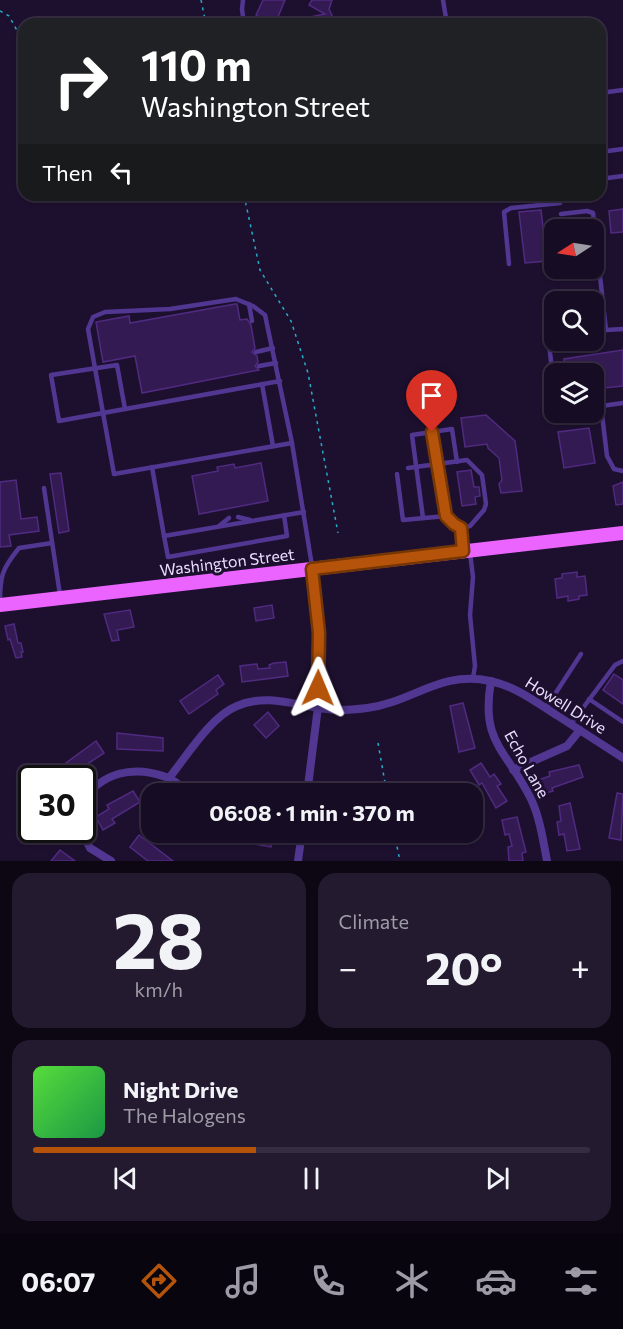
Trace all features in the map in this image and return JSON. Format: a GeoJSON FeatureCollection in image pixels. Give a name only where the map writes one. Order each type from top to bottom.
{"type":"FeatureCollection","features":[{"type":"Feature","properties":{"kind":"main road","name":"Washington Street"},"geometry":{"type":"LineString","coordinates":[[0,605],[623,533]]}},
{"type":"Feature","properties":{"kind":"street"},"geometry":{"type":"LineString","coordinates":[[308,783],[318,706],[319,633],[312,569]]}},
{"type":"Feature","properties":{"kind":"street","name":"Howell Drive"},"geometry":{"type":"LineString","coordinates":[[169,778],[211,725],[236,706],[268,700],[339,710],[379,706],[456,678],[491,681],[520,692],[623,758]]}},
{"type":"Feature","properties":{"kind":"street","name":"Echo Lane"},"geometry":{"type":"LineString","coordinates":[[491,681],[488,702],[493,736],[536,811],[547,861]]}},
{"type":"Feature","properties":{"kind":"street"},"geometry":{"type":"LineString","coordinates":[[513,770],[567,746],[580,730]]}},
{"type":"Feature","properties":{"kind":"street"},"geometry":{"type":"LineString","coordinates":[[96,786],[115,774],[127,771],[140,771],[169,778],[176,783]]}},
{"type":"Feature","properties":{"kind":"street"},"geometry":{"type":"LineString","coordinates":[[88,843],[90,848],[111,861]]}},
{"type":"Feature","properties":{"kind":"street"},"geometry":{"type":"LineString","coordinates":[[298,861],[300,843]]}},
{"type":"Feature","properties":{"kind":"lane"},"geometry":{"type":"LineString","coordinates":[[243,0],[243,18]]}},
{"type":"Feature","properties":{"kind":"lane"},"geometry":{"type":"LineString","coordinates":[[443,0],[446,18]]}},
{"type":"Feature","properties":{"kind":"lane"},"geometry":{"type":"LineString","coordinates":[[606,93],[623,90]]}},
{"type":"Feature","properties":{"kind":"lane"},"geometry":{"type":"LineString","coordinates":[[606,151],[623,149]]}},
{"type":"Feature","properties":{"kind":"lane"},"geometry":{"type":"LineString","coordinates":[[606,178],[623,176]]}},
{"type":"Feature","properties":{"kind":"lane"},"geometry":{"type":"LineString","coordinates":[[509,264],[504,212],[511,208],[560,203]]}},
{"type":"Feature","properties":{"kind":"lane"},"geometry":{"type":"LineString","coordinates":[[561,214],[587,211],[593,213],[606,330],[623,329]]}},
{"type":"Feature","properties":{"kind":"lane"},"geometry":{"type":"LineString","coordinates":[[292,443],[114,474],[88,329],[93,317],[105,312],[187,306],[236,299],[249,304],[265,315],[292,443],[312,569]]}},
{"type":"Feature","properties":{"kind":"lane"},"geometry":{"type":"LineString","coordinates":[[249,304],[252,321]]}},
{"type":"Feature","properties":{"kind":"lane"},"geometry":{"type":"LineString","coordinates":[[256,352],[273,348]]}},
{"type":"Feature","properties":{"kind":"lane"},"geometry":{"type":"LineString","coordinates":[[259,366],[276,363]]}},
{"type":"Feature","properties":{"kind":"lane"},"geometry":{"type":"LineString","coordinates":[[125,409],[117,365],[51,375],[59,421],[280,381]]}},
{"type":"Feature","properties":{"kind":"lane"},"geometry":{"type":"LineString","coordinates":[[262,384],[273,446]]}},
{"type":"Feature","properties":{"kind":"lane"},"geometry":{"type":"LineString","coordinates":[[604,406],[623,403]]}},
{"type":"Feature","properties":{"kind":"lane"},"geometry":{"type":"LineString","coordinates":[[603,423],[606,456],[614,470],[623,471]]}},
{"type":"Feature","properties":{"kind":"lane"},"geometry":{"type":"LineString","coordinates":[[423,518],[412,435],[452,429],[457,462]]}},
{"type":"Feature","properties":{"kind":"lane"},"geometry":{"type":"LineString","coordinates":[[408,468],[437,464],[457,462],[467,460],[482,476],[486,504],[484,510],[470,526],[461,528],[446,516],[437,464],[432,432]]}},
{"type":"Feature","properties":{"kind":"lane"},"geometry":{"type":"LineString","coordinates":[[152,467],[168,557],[287,536],[284,515]]}},
{"type":"Feature","properties":{"kind":"lane"},"geometry":{"type":"LineString","coordinates":[[397,474],[404,520],[446,516]]}},
{"type":"Feature","properties":{"kind":"lane"},"geometry":{"type":"LineString","coordinates":[[44,488],[60,598]]}},
{"type":"Feature","properties":{"kind":"lane"},"geometry":{"type":"LineString","coordinates":[[164,536],[304,512]]}},
{"type":"Feature","properties":{"kind":"lane"},"geometry":{"type":"LineString","coordinates":[[238,517],[252,520]]}},
{"type":"Feature","properties":{"kind":"lane"},"geometry":{"type":"LineString","coordinates":[[218,527],[229,518]]}},
{"type":"Feature","properties":{"kind":"lane"},"geometry":{"type":"LineString","coordinates":[[461,528],[463,551],[473,577],[470,615],[475,666],[473,678]]}},
{"type":"Feature","properties":{"kind":"lane"},"geometry":{"type":"LineString","coordinates":[[0,605],[0,579],[19,548],[52,543]]}},
{"type":"Feature","properties":{"kind":"lane"},"geometry":{"type":"LineString","coordinates":[[546,708],[581,654]]}},
{"type":"Feature","properties":{"kind":"lane"},"geometry":{"type":"LineString","coordinates":[[570,724],[615,665],[623,661]]}},
{"type":"Feature","properties":{"kind":"lane"},"geometry":{"type":"LineString","coordinates":[[589,699],[623,722]]}},
{"type":"Feature","properties":{"kind":"path"},"geometry":{"type":"LineString","coordinates":[[201,0],[205,18]]}},
{"type":"Feature","properties":{"kind":"path"},"geometry":{"type":"LineString","coordinates":[[0,11],[9,16],[18,32]]}},
{"type":"Feature","properties":{"kind":"path"},"geometry":{"type":"LineString","coordinates":[[245,201],[260,270],[291,321],[308,373],[338,532]]}},
{"type":"Feature","properties":{"kind":"path"},"geometry":{"type":"LineString","coordinates":[[378,743],[385,783]]}},
{"type":"Feature","properties":{"kind":"path"},"geometry":{"type":"LineString","coordinates":[[396,843],[400,861]]}},
{"type":"Feature","properties":{"kind":"building"},"geometry":{"type":"Polygon","coordinates":[[[263,0],[285,0],[278,18],[261,18],[256,15],[263,0]]]}},
{"type":"Feature","properties":{"kind":"building"},"geometry":{"type":"Polygon","coordinates":[[[312,0],[332,0],[329,9],[333,18],[311,18],[325,14],[309,5],[312,0]]]}},
{"type":"Feature","properties":{"kind":"building"},"geometry":{"type":"Polygon","coordinates":[[[623,209],[623,232],[611,233],[609,211],[623,209]]]}},
{"type":"Feature","properties":{"kind":"building"},"geometry":{"type":"Polygon","coordinates":[[[541,210],[544,261],[525,263],[519,212],[541,210]]]}},
{"type":"Feature","properties":{"kind":"building"},"geometry":{"type":"Polygon","coordinates":[[[237,304],[240,320],[247,319],[251,325],[255,348],[252,352],[257,356],[258,362],[255,366],[259,370],[142,393],[135,356],[103,362],[96,322],[129,316],[130,323],[237,304]]]}},
{"type":"Feature","properties":{"kind":"building"},"geometry":{"type":"Polygon","coordinates":[[[623,350],[623,386],[604,388],[604,363],[565,363],[564,359],[623,350]]]}},
{"type":"Feature","properties":{"kind":"building"},"geometry":{"type":"Polygon","coordinates":[[[486,415],[515,441],[522,491],[501,493],[499,458],[488,448],[487,444],[465,447],[461,418],[486,415]]]}},
{"type":"Feature","properties":{"kind":"building"},"geometry":{"type":"Polygon","coordinates":[[[589,428],[595,463],[564,468],[558,432],[589,428]]]}},
{"type":"Feature","properties":{"kind":"building"},"geometry":{"type":"Polygon","coordinates":[[[261,463],[268,501],[199,514],[192,476],[218,471],[217,467],[234,464],[235,468],[261,463]]]}},
{"type":"Feature","properties":{"kind":"building"},"geometry":{"type":"Polygon","coordinates":[[[471,470],[474,487],[479,487],[480,496],[475,497],[476,504],[462,506],[457,472],[471,470]]]}},
{"type":"Feature","properties":{"kind":"building"},"geometry":{"type":"Polygon","coordinates":[[[61,473],[69,531],[59,533],[50,474],[61,473]]]}},
{"type":"Feature","properties":{"kind":"building"},"geometry":{"type":"Polygon","coordinates":[[[16,480],[21,519],[37,517],[39,531],[9,535],[11,546],[0,547],[0,482],[16,480]]]}},
{"type":"Feature","properties":{"kind":"building"},"geometry":{"type":"Polygon","coordinates":[[[623,482],[623,504],[616,505],[613,486],[623,482]]]}},
{"type":"Feature","properties":{"kind":"building"},"geometry":{"type":"Polygon","coordinates":[[[577,572],[577,577],[585,576],[587,595],[568,601],[568,596],[557,598],[555,579],[562,578],[562,574],[577,572]]]}},
{"type":"Feature","properties":{"kind":"building"},"geometry":{"type":"Polygon","coordinates":[[[272,605],[274,618],[256,621],[254,608],[272,605]]]}},
{"type":"Feature","properties":{"kind":"building"},"geometry":{"type":"Polygon","coordinates":[[[130,610],[134,627],[117,630],[119,640],[112,641],[104,614],[130,610]]]}},
{"type":"Feature","properties":{"kind":"building"},"geometry":{"type":"Polygon","coordinates":[[[14,624],[18,643],[21,643],[23,652],[21,652],[22,657],[16,658],[5,626],[14,624]]]}},
{"type":"Feature","properties":{"kind":"building"},"geometry":{"type":"Polygon","coordinates":[[[286,662],[288,676],[242,682],[240,666],[257,664],[258,669],[270,668],[269,665],[274,663],[286,662]]]}},
{"type":"Feature","properties":{"kind":"building"},"geometry":{"type":"Polygon","coordinates":[[[614,674],[623,680],[623,704],[603,690],[614,674]]]}},
{"type":"Feature","properties":{"kind":"building"},"geometry":{"type":"Polygon","coordinates":[[[218,675],[224,684],[216,690],[218,694],[189,714],[180,701],[218,675]]]}},
{"type":"Feature","properties":{"kind":"building"},"geometry":{"type":"Polygon","coordinates":[[[463,703],[475,748],[459,752],[450,706],[463,703]]]}},
{"type":"Feature","properties":{"kind":"building"},"geometry":{"type":"Polygon","coordinates":[[[268,712],[279,726],[266,738],[254,725],[268,712]]]}},
{"type":"Feature","properties":{"kind":"building"},"geometry":{"type":"Polygon","coordinates":[[[117,733],[163,738],[163,751],[117,749],[117,733]]]}},
{"type":"Feature","properties":{"kind":"building"},"geometry":{"type":"Polygon","coordinates":[[[96,741],[104,753],[86,765],[63,765],[96,741]]]}},
{"type":"Feature","properties":{"kind":"building"},"geometry":{"type":"Polygon","coordinates":[[[481,763],[490,777],[494,774],[501,784],[497,786],[507,801],[496,808],[483,783],[478,783],[470,770],[481,763]]]}},
{"type":"Feature","properties":{"kind":"building"},"geometry":{"type":"Polygon","coordinates":[[[579,765],[583,777],[552,788],[553,791],[540,795],[535,781],[550,776],[549,772],[579,765]]]}},
{"type":"Feature","properties":{"kind":"building"},"geometry":{"type":"Polygon","coordinates":[[[133,791],[140,802],[112,819],[115,823],[103,830],[96,817],[109,809],[107,805],[133,791]]]}},
{"type":"Feature","properties":{"kind":"building"},"geometry":{"type":"Polygon","coordinates":[[[617,793],[623,794],[621,840],[609,838],[617,793]]]}},
{"type":"Feature","properties":{"kind":"building"},"geometry":{"type":"Polygon","coordinates":[[[570,803],[580,849],[567,851],[564,834],[559,835],[557,822],[561,821],[559,806],[570,803]]]}},
{"type":"Feature","properties":{"kind":"building"},"geometry":{"type":"Polygon","coordinates":[[[517,817],[526,852],[522,853],[523,861],[509,861],[508,847],[512,846],[509,834],[505,835],[502,820],[517,817]]]}},
{"type":"Feature","properties":{"kind":"building"},"geometry":{"type":"Polygon","coordinates":[[[139,835],[141,843],[149,843],[173,861],[148,861],[130,847],[139,835]]]}},
{"type":"Feature","properties":{"kind":"building"},"geometry":{"type":"Polygon","coordinates":[[[248,843],[272,843],[271,847],[248,843]]]}},
{"type":"Feature","properties":{"kind":"building"},"geometry":{"type":"Polygon","coordinates":[[[60,850],[75,861],[51,861],[60,850]]]}},
{"type":"Feature","properties":{"kind":"route"},"geometry":{"type":"LineString","coordinates":[[318,688],[319,633],[312,569],[463,551],[461,528],[446,516],[432,432]]}}]}
